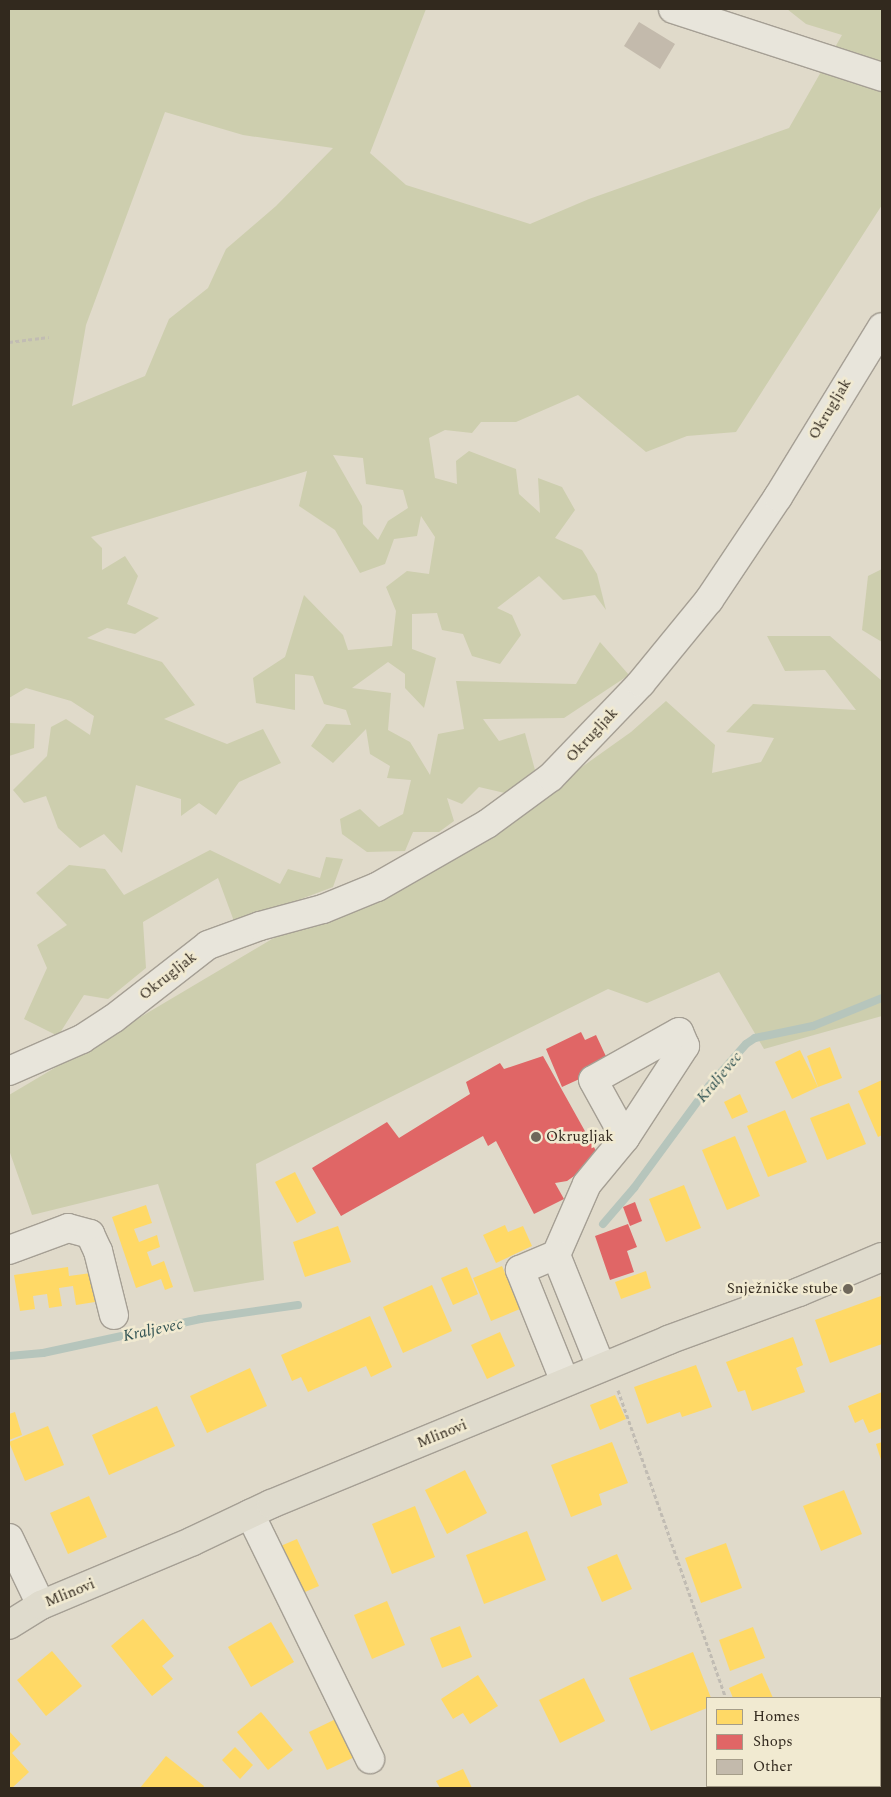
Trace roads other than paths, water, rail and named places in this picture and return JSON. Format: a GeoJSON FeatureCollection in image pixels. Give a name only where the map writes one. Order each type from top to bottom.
{"type":"FeatureCollection","features":[{"type":"Feature","properties":{"kind":"main road","name":"Mlinovi"},"geometry":{"type":"LineString","coordinates":[[9,1625],[41,1605],[250,1514],[565,1382],[608,1376],[882,1258]]}},
{"type":"Feature","properties":{"kind":"street"},"geometry":{"type":"LineString","coordinates":[[673,9],[882,78]]}},
{"type":"Feature","properties":{"kind":"street","name":"Okrugljak"},"geometry":{"type":"LineString","coordinates":[[9,1071],[82,1039],[113,1019],[208,945],[260,926],[323,909],[377,886],[487,824],[551,777],[641,683],[709,600],[778,497],[882,327]]}},
{"type":"Feature","properties":{"kind":"street"},"geometry":{"type":"LineString","coordinates":[[565,1382],[520,1270],[556,1256],[587,1184],[625,1138]]}},
{"type":"Feature","properties":{"kind":"street"},"geometry":{"type":"LineString","coordinates":[[9,1250],[68,1228],[90,1234],[98,1251],[114,1315]]}},
{"type":"Feature","properties":{"kind":"street"},"geometry":{"type":"LineString","coordinates":[[556,1256],[608,1376]]}},
{"type":"Feature","properties":{"kind":"street"},"geometry":{"type":"LineString","coordinates":[[250,1514],[370,1759]]}},
{"type":"Feature","properties":{"kind":"street"},"geometry":{"type":"LineString","coordinates":[[9,1538],[41,1605]]}},
{"type":"Feature","properties":{"kind":"waterway","name":"Kraljevec"},"geometry":{"type":"LineString","coordinates":[[603,1224],[634,1188],[709,1086],[746,1044],[755,1038],[813,1026],[882,998]]}},
{"type":"Feature","properties":{"kind":"waterway","name":"Kraljevec"},"geometry":{"type":"LineString","coordinates":[[9,1356],[43,1353],[200,1319],[298,1305]]}},
{"type":"Feature","properties":{"kind":"place","name":"Okrugljak"},"geometry":{"type":"Point","coordinates":[536,1137]}},
{"type":"Feature","properties":{"kind":"place","name":"Snježničke stube"},"geometry":{"type":"Point","coordinates":[848,1289]}}]}
